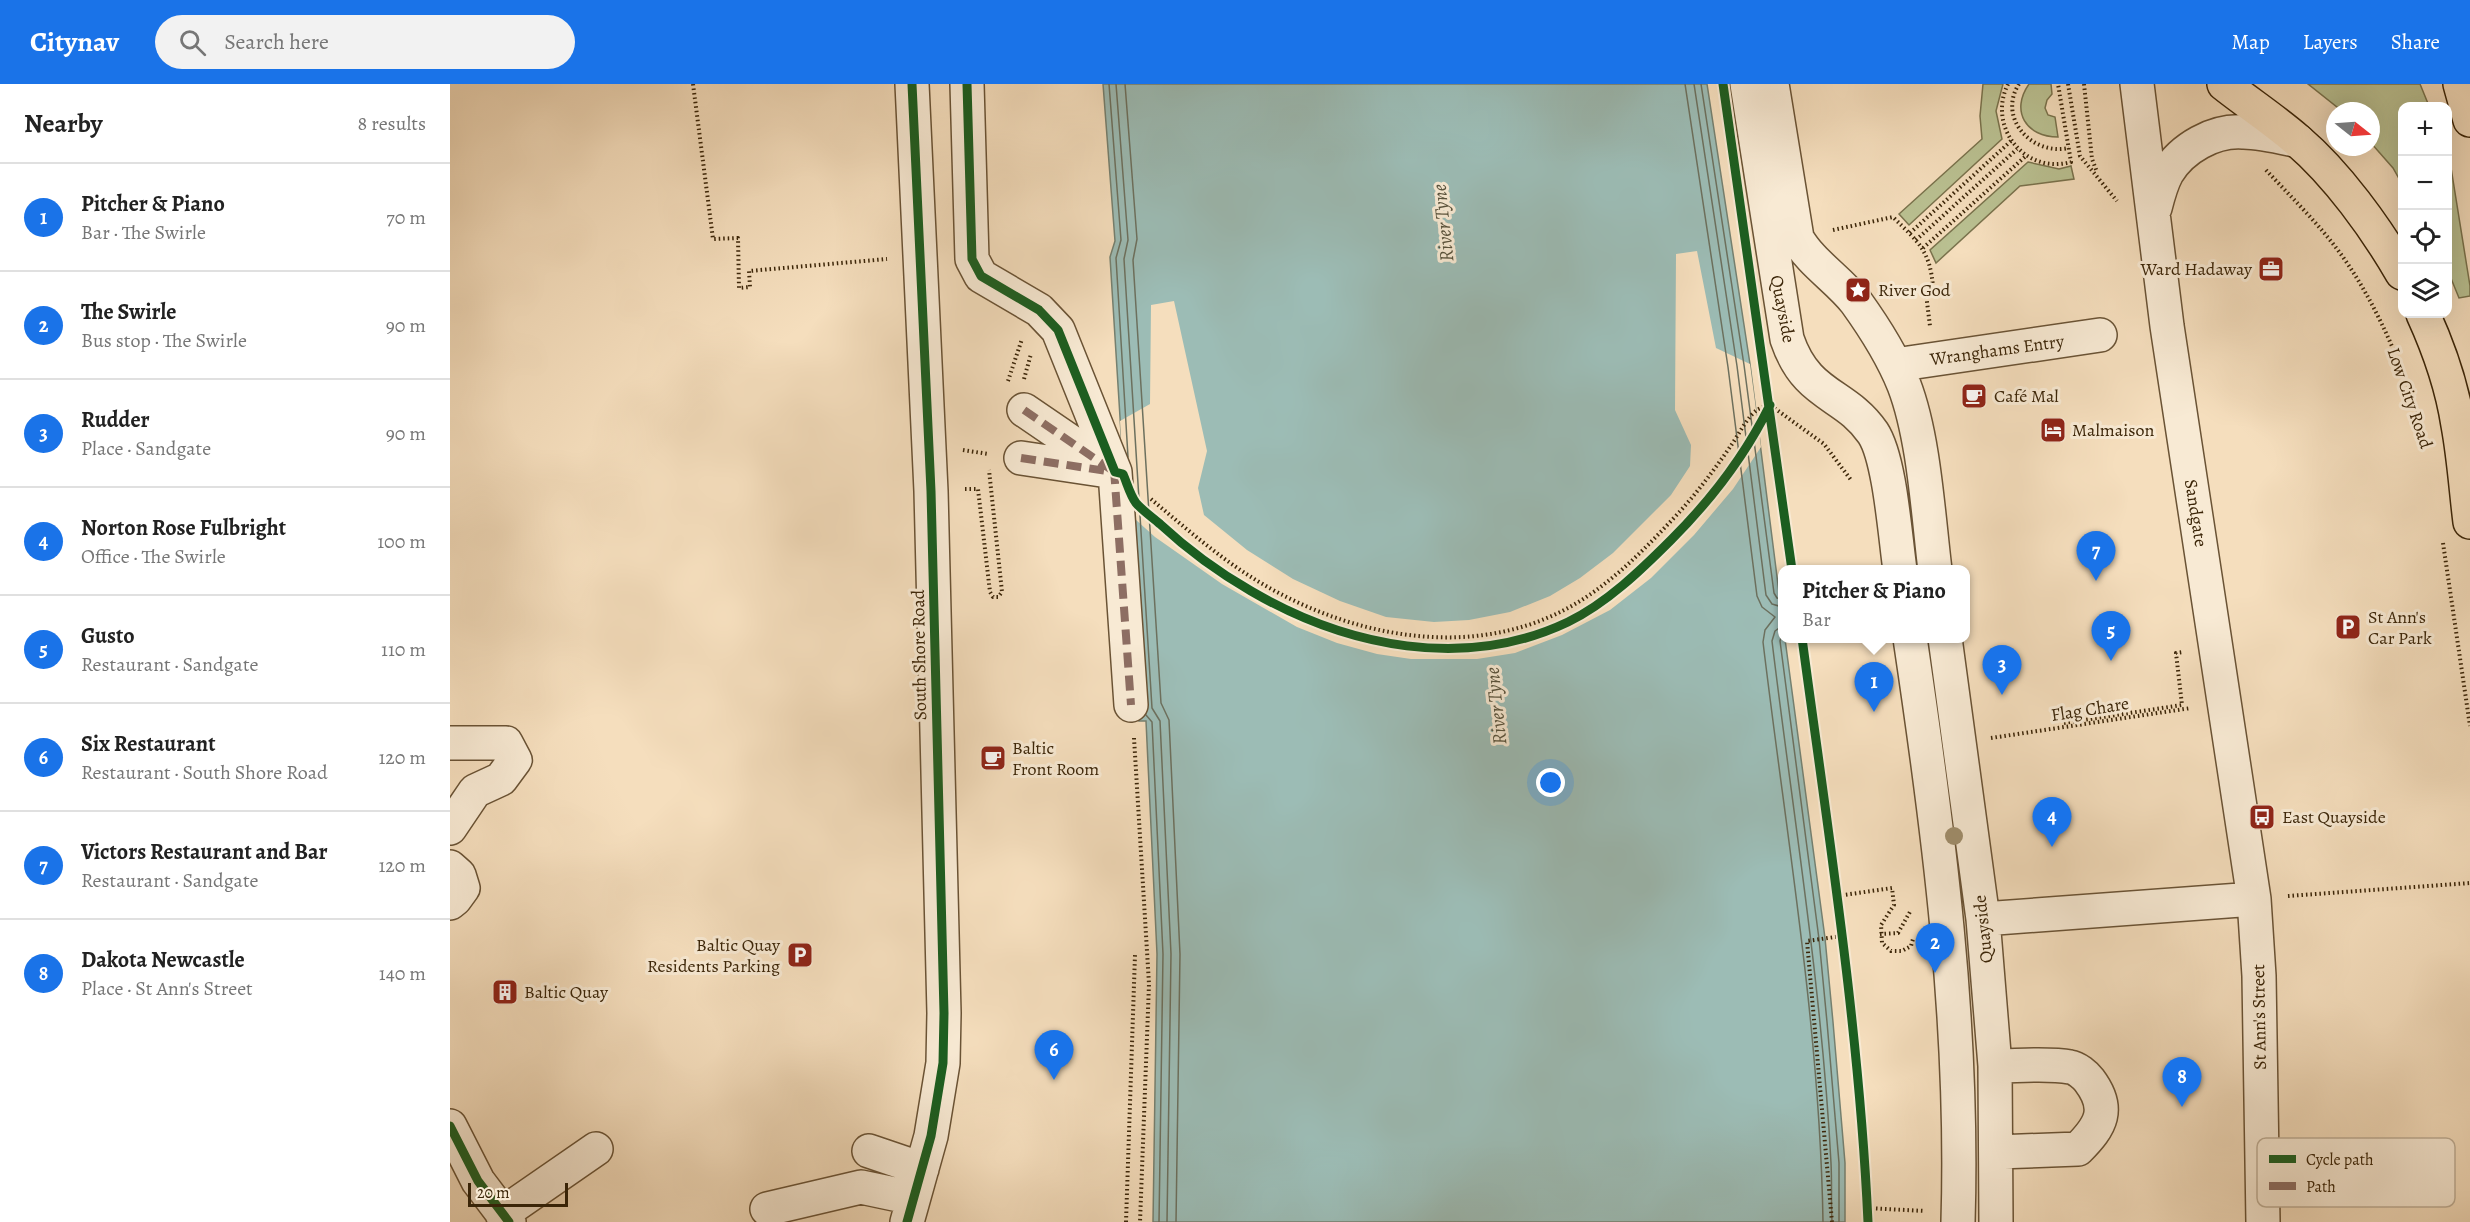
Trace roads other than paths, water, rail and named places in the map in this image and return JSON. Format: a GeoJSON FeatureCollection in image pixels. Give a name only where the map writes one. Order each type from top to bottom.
{"type":"FeatureCollection","features":[{"type":"Feature","properties":{"kind":"main road"},"geometry":{"type":"LineString","coordinates":[[2224,84],[2298,141],[2347,193],[2398,265]]}},
{"type":"Feature","properties":{"kind":"main road"},"geometry":{"type":"LineString","coordinates":[[2460,84],[2470,120]]}},
{"type":"Feature","properties":{"kind":"main road","name":"Low City Road"},"geometry":{"type":"LineString","coordinates":[[2425,318],[2440,352],[2458,424],[2470,522]]}},
{"type":"Feature","properties":{"kind":"street","name":"South Shore Road"},"geometry":{"type":"LineString","coordinates":[[912,84],[931,491],[943,1053],[931,1136],[914,1196]]}},
{"type":"Feature","properties":{"kind":"street"},"geometry":{"type":"LineString","coordinates":[[967,84],[972,259],[981,276],[1038,310],[1058,330],[1119,473],[1131,705]]}},
{"type":"Feature","properties":{"kind":"street","name":"Quayside"},"geometry":{"type":"LineString","coordinates":[[1747,84],[1787,339],[1799,367],[1807,378],[1860,419],[1880,446],[1899,565]]}},
{"type":"Feature","properties":{"kind":"street"},"geometry":{"type":"LineString","coordinates":[[1772,84],[1797,238],[1807,253],[1855,300],[1895,365],[1905,386],[1918,439],[1934,565]]}},
{"type":"Feature","properties":{"kind":"street","name":"Sandgate"},"geometry":{"type":"LineString","coordinates":[[2137,84],[2165,316],[2242,813]]}},
{"type":"Feature","properties":{"kind":"street","name":"Sandgate"},"geometry":{"type":"LineString","coordinates":[[2154,213],[2161,185],[2177,160],[2187,150],[2213,136],[2240,131],[2298,141]]}},
{"type":"Feature","properties":{"kind":"street","name":"Wranghams Entry"},"geometry":{"type":"LineString","coordinates":[[1895,365],[2100,335]]}},
{"type":"Feature","properties":{"kind":"street"},"geometry":{"type":"LineString","coordinates":[[1024,410],[1119,473]]}},
{"type":"Feature","properties":{"kind":"street"},"geometry":{"type":"LineString","coordinates":[[1021,458],[1119,473]]}},
{"type":"Feature","properties":{"kind":"street","name":"Quayside"},"geometry":{"type":"LineString","coordinates":[[1911,643],[1934,801],[1948,923],[1958,1101],[1946,1217]]}},
{"type":"Feature","properties":{"kind":"street","name":"Quayside"},"geometry":{"type":"LineString","coordinates":[[1946,643],[1983,918],[1995,1066],[1996,1222]]}},
{"type":"Feature","properties":{"kind":"street"},"geometry":{"type":"LineString","coordinates":[[450,743],[506,743],[515,760],[501,779],[475,791],[450,828]]}},
{"type":"Feature","properties":{"kind":"street","name":"St Ann's Street"},"geometry":{"type":"LineString","coordinates":[[2242,813],[2254,899],[2259,976],[2262,1138]]}},
{"type":"Feature","properties":{"kind":"street"},"geometry":{"type":"LineString","coordinates":[[450,867],[459,875],[462,888],[460,894],[450,903]]}},
{"type":"Feature","properties":{"kind":"street"},"geometry":{"type":"LineString","coordinates":[[1983,918],[2254,899]]}},
{"type":"Feature","properties":{"kind":"street"},"geometry":{"type":"LineString","coordinates":[[1995,1066],[2072,1067],[2085,1075],[2101,1100],[2095,1132],[2078,1149],[1997,1152]]}},
{"type":"Feature","properties":{"kind":"street"},"geometry":{"type":"LineString","coordinates":[[450,1126],[478,1181],[506,1218],[596,1149]]}},
{"type":"Feature","properties":{"kind":"street"},"geometry":{"type":"LineString","coordinates":[[869,1151],[914,1196]]}},
{"type":"Feature","properties":{"kind":"street"},"geometry":{"type":"LineString","coordinates":[[767,1209],[861,1187],[914,1196]]}},
{"type":"Feature","properties":{"kind":"street","name":"St Ann's Street"},"geometry":{"type":"LineString","coordinates":[[2263,1207],[2263,1222]]}},
{"type":"Feature","properties":{"kind":"water","name":"River Tyne"},"geometry":{"type":"Polygon","coordinates":[[[1103,84],[1707,84],[1750,364],[1778,584],[1778,643],[1786,643],[1825,938],[1845,1163],[1845,1222],[1153,1222],[1157,954],[1146,721],[1139,721],[1110,257],[1115,241],[1103,84]]]}},
{"type":"Feature","properties":{"kind":"place","name":"Ward Hadaway"},"geometry":{"type":"Point","coordinates":[2271,269]}},
{"type":"Feature","properties":{"kind":"place","name":"River God"},"geometry":{"type":"Point","coordinates":[1858,290]}},
{"type":"Feature","properties":{"kind":"place","name":"Café Mal"},"geometry":{"type":"Point","coordinates":[1974,396]}},
{"type":"Feature","properties":{"kind":"place","name":"Malmaison"},"geometry":{"type":"Point","coordinates":[2053,430]}},
{"type":"Feature","properties":{"kind":"place","name":"Victors Restaurant and Bar"},"geometry":{"type":"Point","coordinates":[2096,581]}},
{"type":"Feature","properties":{"kind":"place","name":"St Ann's Car Park"},"geometry":{"type":"Point","coordinates":[2348,627]}},
{"type":"Feature","properties":{"kind":"place","name":"Gusto"},"geometry":{"type":"Point","coordinates":[2111,661]}},
{"type":"Feature","properties":{"kind":"place","name":"Rudder"},"geometry":{"type":"Point","coordinates":[2002,695]}},
{"type":"Feature","properties":{"kind":"place","name":"Pitcher & Piano"},"geometry":{"type":"Point","coordinates":[1874,712]}},
{"type":"Feature","properties":{"kind":"place","name":"Baltic Front Room"},"geometry":{"type":"Point","coordinates":[993,758]}},
{"type":"Feature","properties":{"kind":"place","name":"East Quayside"},"geometry":{"type":"Point","coordinates":[2262,817]}},
{"type":"Feature","properties":{"kind":"place","name":"Norton Rose Fulbright"},"geometry":{"type":"Point","coordinates":[2052,847]}},
{"type":"Feature","properties":{"kind":"place","name":"Baltic Quay Residents Parking"},"geometry":{"type":"Point","coordinates":[800,955]}},
{"type":"Feature","properties":{"kind":"place","name":"The Swirle"},"geometry":{"type":"Point","coordinates":[1935,973]}},
{"type":"Feature","properties":{"kind":"place","name":"Baltic Quay"},"geometry":{"type":"Point","coordinates":[505,992]}},
{"type":"Feature","properties":{"kind":"place","name":"Six Restaurant"},"geometry":{"type":"Point","coordinates":[1054,1080]}},
{"type":"Feature","properties":{"kind":"place","name":"Dakota Newcastle"},"geometry":{"type":"Point","coordinates":[2182,1107]}}]}
